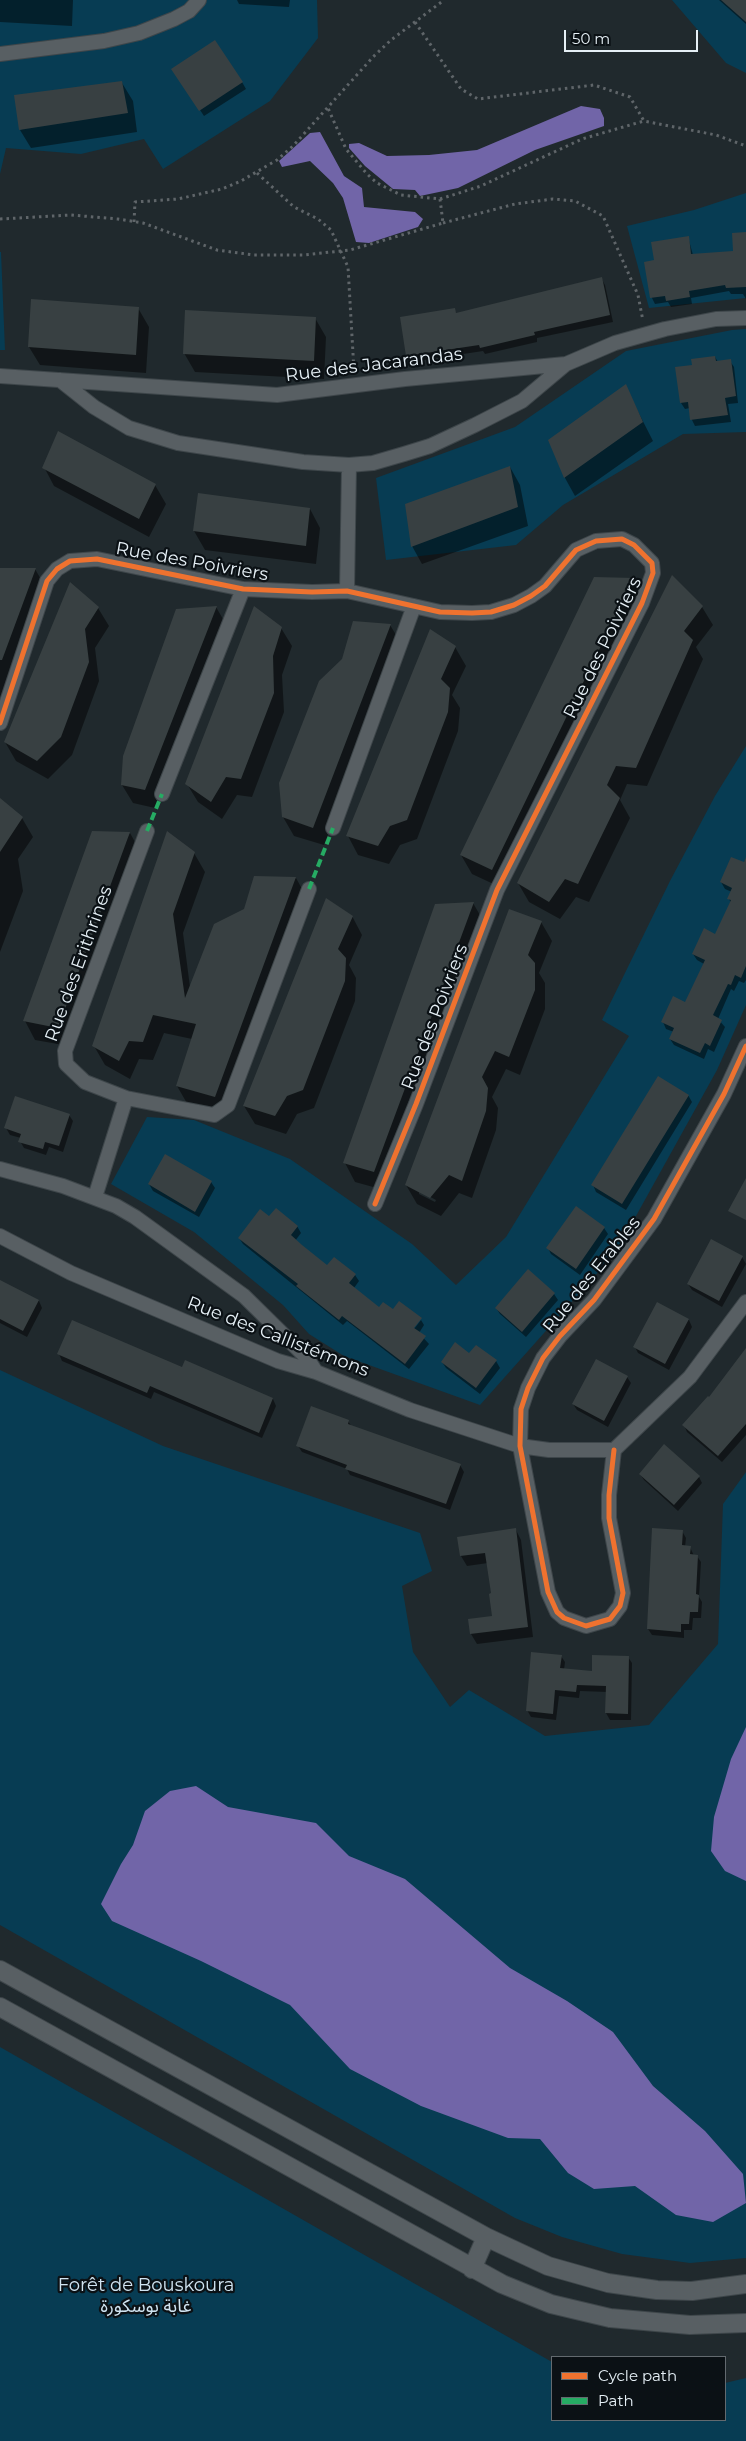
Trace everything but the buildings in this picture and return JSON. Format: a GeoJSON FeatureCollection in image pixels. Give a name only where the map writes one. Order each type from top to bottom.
{"type":"FeatureCollection","features":[{"type":"Feature","properties":{"kind":"street"},"geometry":{"type":"LineString","coordinates":[[0,54],[104,40],[139,33],[189,11],[199,0]]}},
{"type":"Feature","properties":{"kind":"street","name":"Rue des Jacarandas"},"geometry":{"type":"LineString","coordinates":[[0,376],[277,395],[566,364],[615,343],[645,334],[716,319],[746,318]]}},
{"type":"Feature","properties":{"kind":"street"},"geometry":{"type":"LineString","coordinates":[[60,380],[94,407],[129,428],[170,440],[303,462],[349,465],[373,463],[430,446],[475,426],[522,401],[566,364]]}},
{"type":"Feature","properties":{"kind":"street"},"geometry":{"type":"LineString","coordinates":[[347,591],[349,465]]}},
{"type":"Feature","properties":{"kind":"street","name":"Rue des Poivriers"},"geometry":{"type":"LineString","coordinates":[[0,723],[46,581],[57,569],[70,562],[97,559],[242,589],[312,592],[347,591],[440,612],[472,613],[491,612],[514,605],[545,586],[576,550],[608,539],[622,539],[634,545],[652,563],[653,573],[642,603],[498,890],[416,1104],[375,1204]]}},
{"type":"Feature","properties":{"kind":"street"},"geometry":{"type":"LineString","coordinates":[[162,794],[242,589]]}},
{"type":"Feature","properties":{"kind":"street"},"geometry":{"type":"LineString","coordinates":[[333,828],[414,606]]}},
{"type":"Feature","properties":{"kind":"street","name":"Rue des Erithrines"},"geometry":{"type":"LineString","coordinates":[[147,831],[65,1051],[66,1064],[85,1082],[126,1098],[214,1115],[228,1105],[309,889]]}},
{"type":"Feature","properties":{"kind":"street","name":"Rue des Erables"},"geometry":{"type":"LineString","coordinates":[[520,1446],[521,1410],[528,1388],[543,1358],[560,1336],[594,1300],[654,1219],[724,1094],[746,1046]]}},
{"type":"Feature","properties":{"kind":"street"},"geometry":{"type":"LineString","coordinates":[[95,1197],[126,1098]]}},
{"type":"Feature","properties":{"kind":"street"},"geometry":{"type":"LineString","coordinates":[[0,1169],[63,1186],[95,1197],[135,1217],[244,1296],[301,1351],[316,1372]]}},
{"type":"Feature","properties":{"kind":"street","name":"Rue des Callistémons"},"geometry":{"type":"LineString","coordinates":[[0,1236],[72,1273],[278,1361],[316,1372],[410,1410],[520,1446],[580,1451],[614,1450]]}},
{"type":"Feature","properties":{"kind":"street"},"geometry":{"type":"LineString","coordinates":[[520,1446],[548,1592],[557,1612],[564,1618],[586,1626],[610,1619],[620,1606],[623,1593],[609,1518],[609,1495],[614,1450],[690,1377],[746,1302]]}},
{"type":"Feature","properties":{"kind":"street"},"geometry":{"type":"LineString","coordinates":[[0,1970],[486,2237],[548,2266],[608,2283],[657,2290],[692,2291],[746,2284]]}},
{"type":"Feature","properties":{"kind":"street"},"geometry":{"type":"LineString","coordinates":[[0,2007],[268,2153],[472,2269],[550,2304],[610,2318],[690,2325],[746,2323]]}},
{"type":"Feature","properties":{"kind":"street"},"geometry":{"type":"LineString","coordinates":[[472,2269],[486,2237]]}},
{"type":"Feature","properties":{"kind":"path"},"geometry":{"type":"LineString","coordinates":[[134,222],[135,202],[201,195],[222,189],[257,173],[293,146],[373,57],[444,0]]}},
{"type":"Feature","properties":{"kind":"path"},"geometry":{"type":"LineString","coordinates":[[415,22],[462,90],[478,99],[594,85],[630,97],[644,121]]}},
{"type":"Feature","properties":{"kind":"path"},"geometry":{"type":"LineString","coordinates":[[328,108],[346,149],[377,183],[401,195],[440,199],[481,186],[582,139],[644,121],[716,135],[746,146]]}},
{"type":"Feature","properties":{"kind":"path"},"geometry":{"type":"LineString","coordinates":[[257,173],[294,207],[318,219],[331,230],[348,267],[353,364],[357,386]]}},
{"type":"Feature","properties":{"kind":"path"},"geometry":{"type":"LineString","coordinates":[[0,219],[71,215],[134,222],[167,231],[200,245],[236,253],[303,255],[341,252],[367,247],[443,223],[516,204],[553,198],[576,200],[603,216],[638,295],[645,334]]}},
{"type":"Feature","properties":{"kind":"path"},"geometry":{"type":"LineString","coordinates":[[440,199],[443,223]]}},
{"type":"Feature","properties":{"kind":"green space"},"geometry":{"type":"Polygon","coordinates":[[[0,0],[317,0],[318,38],[270,101],[163,169],[144,139],[81,154],[6,148],[0,174],[0,0]]]}},
{"type":"Feature","properties":{"kind":"green space"},"geometry":{"type":"Polygon","coordinates":[[[672,0],[746,0],[746,73],[726,63],[672,0]]]}},
{"type":"Feature","properties":{"kind":"green space"},"geometry":{"type":"Polygon","coordinates":[[[746,193],[746,298],[649,308],[627,226],[694,210],[746,193]]]}},
{"type":"Feature","properties":{"kind":"green space"},"geometry":{"type":"Polygon","coordinates":[[[1,252],[5,350],[0,350],[1,252]]]}},
{"type":"Feature","properties":{"kind":"green space"},"geometry":{"type":"Polygon","coordinates":[[[746,329],[746,432],[683,434],[563,505],[516,545],[386,560],[376,478],[515,427],[626,351],[732,330],[746,329]]]}},
{"type":"Feature","properties":{"kind":"green space"},"geometry":{"type":"Polygon","coordinates":[[[746,746],[746,1005],[717,1070],[616,1252],[480,1405],[344,1356],[309,1334],[283,1305],[194,1232],[111,1184],[147,1117],[194,1120],[290,1159],[412,1244],[456,1285],[506,1237],[629,1036],[602,1020],[670,881],[715,796],[746,746]]]}},
{"type":"Feature","properties":{"kind":"green space"},"geometry":{"type":"Polygon","coordinates":[[[0,1370],[163,1446],[420,1533],[432,1571],[402,1586],[413,1652],[450,1707],[469,1690],[545,1736],[649,1725],[718,1644],[723,1504],[746,1472],[746,2258],[690,2263],[622,2254],[562,2237],[515,2218],[0,1925],[0,1370]]]}},
{"type":"Feature","properties":{"kind":"green space","name":"Forêt de Bouskoura غابة بوسكورة"},"geometry":{"type":"Polygon","coordinates":[[[0,2047],[551,2361],[551,2421],[726,2421],[726,2383],[746,2378],[746,2441],[0,2441],[0,2047]]]}},
{"type":"Feature","properties":{"kind":"shaded area"},"geometry":{"type":"Polygon","coordinates":[[[581,106],[600,109],[604,118],[604,126],[535,150],[458,188],[420,196],[415,190],[393,189],[365,166],[349,148],[349,144],[359,143],[387,156],[429,155],[477,150],[581,106]]]}},
{"type":"Feature","properties":{"kind":"shaded area"},"geometry":{"type":"Polygon","coordinates":[[[320,132],[344,176],[362,188],[364,207],[415,212],[423,219],[418,227],[369,243],[356,242],[343,198],[333,183],[310,161],[282,167],[279,161],[310,133],[320,132]]]}},
{"type":"Feature","properties":{"kind":"shaded area"},"geometry":{"type":"Polygon","coordinates":[[[746,1727],[746,1881],[725,1871],[711,1851],[714,1817],[731,1759],[746,1727]]]}},
{"type":"Feature","properties":{"kind":"shaded area"},"geometry":{"type":"Polygon","coordinates":[[[196,1786],[228,1807],[316,1823],[349,1856],[405,1879],[510,1968],[567,2001],[613,2032],[653,2086],[705,2131],[743,2174],[746,2203],[713,2222],[676,2215],[635,2186],[594,2189],[568,2173],[540,2139],[508,2138],[421,2106],[350,2069],[290,2005],[201,1961],[112,1921],[101,1904],[133,1845],[145,1811],[170,1791],[196,1786]]]}},
{"type":"Feature","properties":{"kind":"marked path"},"geometry":{"type":"LineString","coordinates":[[147,831],[162,794]]}},
{"type":"Feature","properties":{"kind":"marked path"},"geometry":{"type":"LineString","coordinates":[[309,889],[333,828]]}},
{"type":"Feature","properties":{"kind":"cycle path"},"geometry":{"type":"LineString","coordinates":[[0,723],[47,581],[57,569],[70,561],[97,559],[243,589],[312,592],[347,591],[440,612],[472,613],[491,612],[514,605],[531,596],[545,586],[576,550],[596,541],[622,539],[634,545],[652,563],[653,573],[642,603],[497,890],[416,1104],[375,1204]]}},
{"type":"Feature","properties":{"kind":"cycle path"},"geometry":{"type":"LineString","coordinates":[[614,1450],[609,1495],[609,1518],[623,1593],[620,1606],[610,1619],[586,1626],[564,1618],[557,1612],[548,1592],[520,1446],[521,1409],[528,1388],[543,1358],[560,1336],[594,1300],[654,1219],[724,1094],[746,1046]]}}]}
